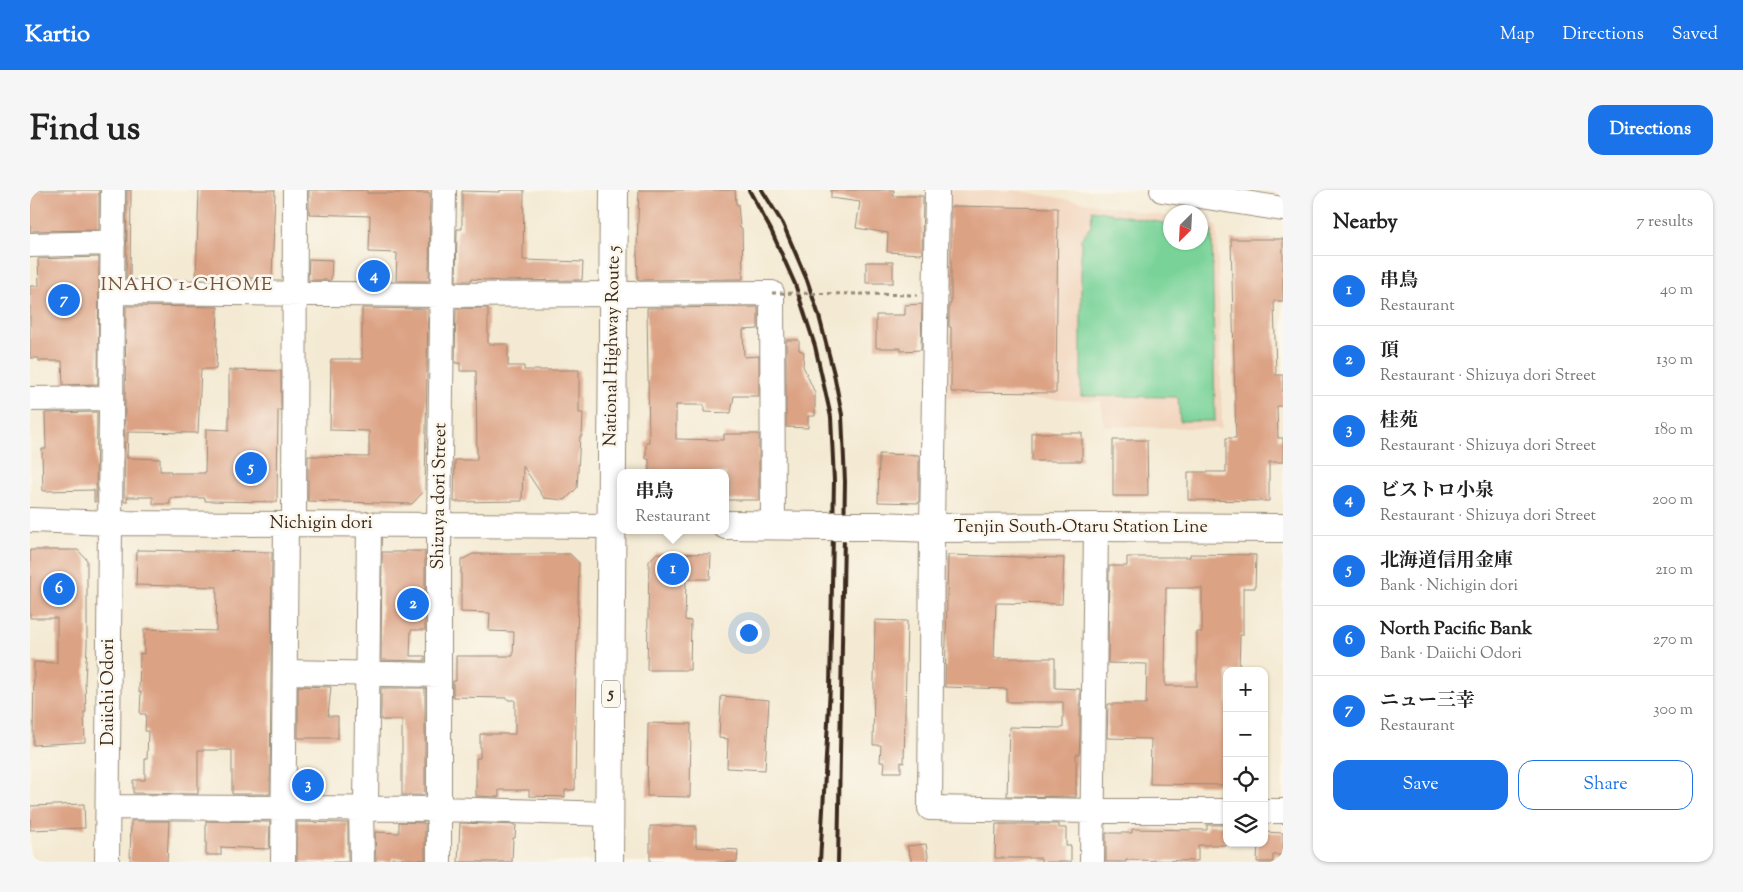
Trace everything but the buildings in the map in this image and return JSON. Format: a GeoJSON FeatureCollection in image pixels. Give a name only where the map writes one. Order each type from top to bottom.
{"type":"FeatureCollection","features":[{"type":"Feature","properties":{"kind":"main road","name":"National Highway Route 5"},"geometry":{"type":"LineString","coordinates":[[609,862],[616,526],[613,294],[614,190]]}},
{"type":"Feature","properties":{"kind":"main road"},"geometry":{"type":"LineString","coordinates":[[729,525],[773,525]]}},
{"type":"Feature","properties":{"kind":"main road","name":"Tenjin South-Otaru Station Line"},"geometry":{"type":"LineString","coordinates":[[773,525],[932,528],[1283,528]]}},
{"type":"Feature","properties":{"kind":"street","name":"Daiichi Odori"},"geometry":{"type":"LineString","coordinates":[[107,862],[113,190]]}},
{"type":"Feature","properties":{"kind":"street"},"geometry":{"type":"LineString","coordinates":[[284,862],[285,672],[290,524],[295,190]]}},
{"type":"Feature","properties":{"kind":"street","name":"Shizuya dori Street"},"geometry":{"type":"LineString","coordinates":[[439,862],[439,525],[444,190]]}},
{"type":"Feature","properties":{"kind":"street"},"geometry":{"type":"LineString","coordinates":[[937,190],[930,808],[1223,811]]}},
{"type":"Feature","properties":{"kind":"street"},"geometry":{"type":"LineString","coordinates":[[1162,190],[1283,209]]}},
{"type":"Feature","properties":{"kind":"street"},"geometry":{"type":"LineString","coordinates":[[30,245],[113,243]]}},
{"type":"Feature","properties":{"kind":"street"},"geometry":{"type":"LineString","coordinates":[[112,292],[443,295],[772,293],[773,525]]}},
{"type":"Feature","properties":{"kind":"street"},"geometry":{"type":"LineString","coordinates":[[30,399],[111,398]]}},
{"type":"Feature","properties":{"kind":"street","name":"Nichigin dori"},"geometry":{"type":"LineString","coordinates":[[30,520],[616,526]]}},
{"type":"Feature","properties":{"kind":"street"},"geometry":{"type":"LineString","coordinates":[[362,862],[368,674],[369,524]]}},
{"type":"Feature","properties":{"kind":"street"},"geometry":{"type":"LineString","coordinates":[[1092,862],[1096,527]]}},
{"type":"Feature","properties":{"kind":"street"},"geometry":{"type":"LineString","coordinates":[[285,672],[439,675]]}},
{"type":"Feature","properties":{"kind":"street"},"geometry":{"type":"LineString","coordinates":[[108,807],[440,809],[610,814]]}},
{"type":"Feature","properties":{"kind":"street"},"geometry":{"type":"LineString","coordinates":[[1268,811],[1283,811]]}},
{"type":"Feature","properties":{"kind":"path"},"geometry":{"type":"LineString","coordinates":[[772,293],[936,296]]}},
{"type":"Feature","properties":{"kind":"shaded area"},"geometry":{"type":"Polygon","coordinates":[[[946,190],[1014,190],[1163,216],[1163,250],[1208,250],[1208,224],[1217,225],[1222,429],[1104,426],[1101,401],[945,397],[946,190]]]}},
{"type":"Feature","properties":{"kind":"green space"},"geometry":{"type":"Polygon","coordinates":[[[1092,210],[1163,223],[1163,250],[1208,250],[1208,230],[1212,231],[1215,421],[1180,421],[1178,397],[1081,396],[1081,239],[1091,226],[1092,210]]]}},
{"type":"Feature","properties":{"kind":"railway"},"geometry":{"type":"LineString","coordinates":[[749,190],[771,230],[795,284],[815,346],[831,417],[834,481],[830,687],[820,862]]}},
{"type":"Feature","properties":{"kind":"railway"},"geometry":{"type":"LineString","coordinates":[[762,190],[783,224],[807,280],[819,316],[842,415],[845,482],[838,862]]}},
{"type":"Feature","properties":{"kind":"place","name":"ビストロ小泉"},"geometry":{"type":"Point","coordinates":[374,276]}},
{"type":"Feature","properties":{"kind":"place","name":"ニュー三幸"},"geometry":{"type":"Point","coordinates":[64,300]}},
{"type":"Feature","properties":{"kind":"place","name":"北海道信用金庫"},"geometry":{"type":"Point","coordinates":[251,468]}},
{"type":"Feature","properties":{"kind":"place","name":"串鳥"},"geometry":{"type":"Point","coordinates":[673,569]}},
{"type":"Feature","properties":{"kind":"place","name":"North Pacific Bank"},"geometry":{"type":"Point","coordinates":[59,589]}},
{"type":"Feature","properties":{"kind":"place","name":"頂"},"geometry":{"type":"Point","coordinates":[413,604]}},
{"type":"Feature","properties":{"kind":"place","name":"桂苑"},"geometry":{"type":"Point","coordinates":[308,785]}},
{"type":"Feature","properties":{"kind":"district","name":"INAHO 1-CHOME"},"geometry":{"type":"Point","coordinates":[187,285]}}]}
